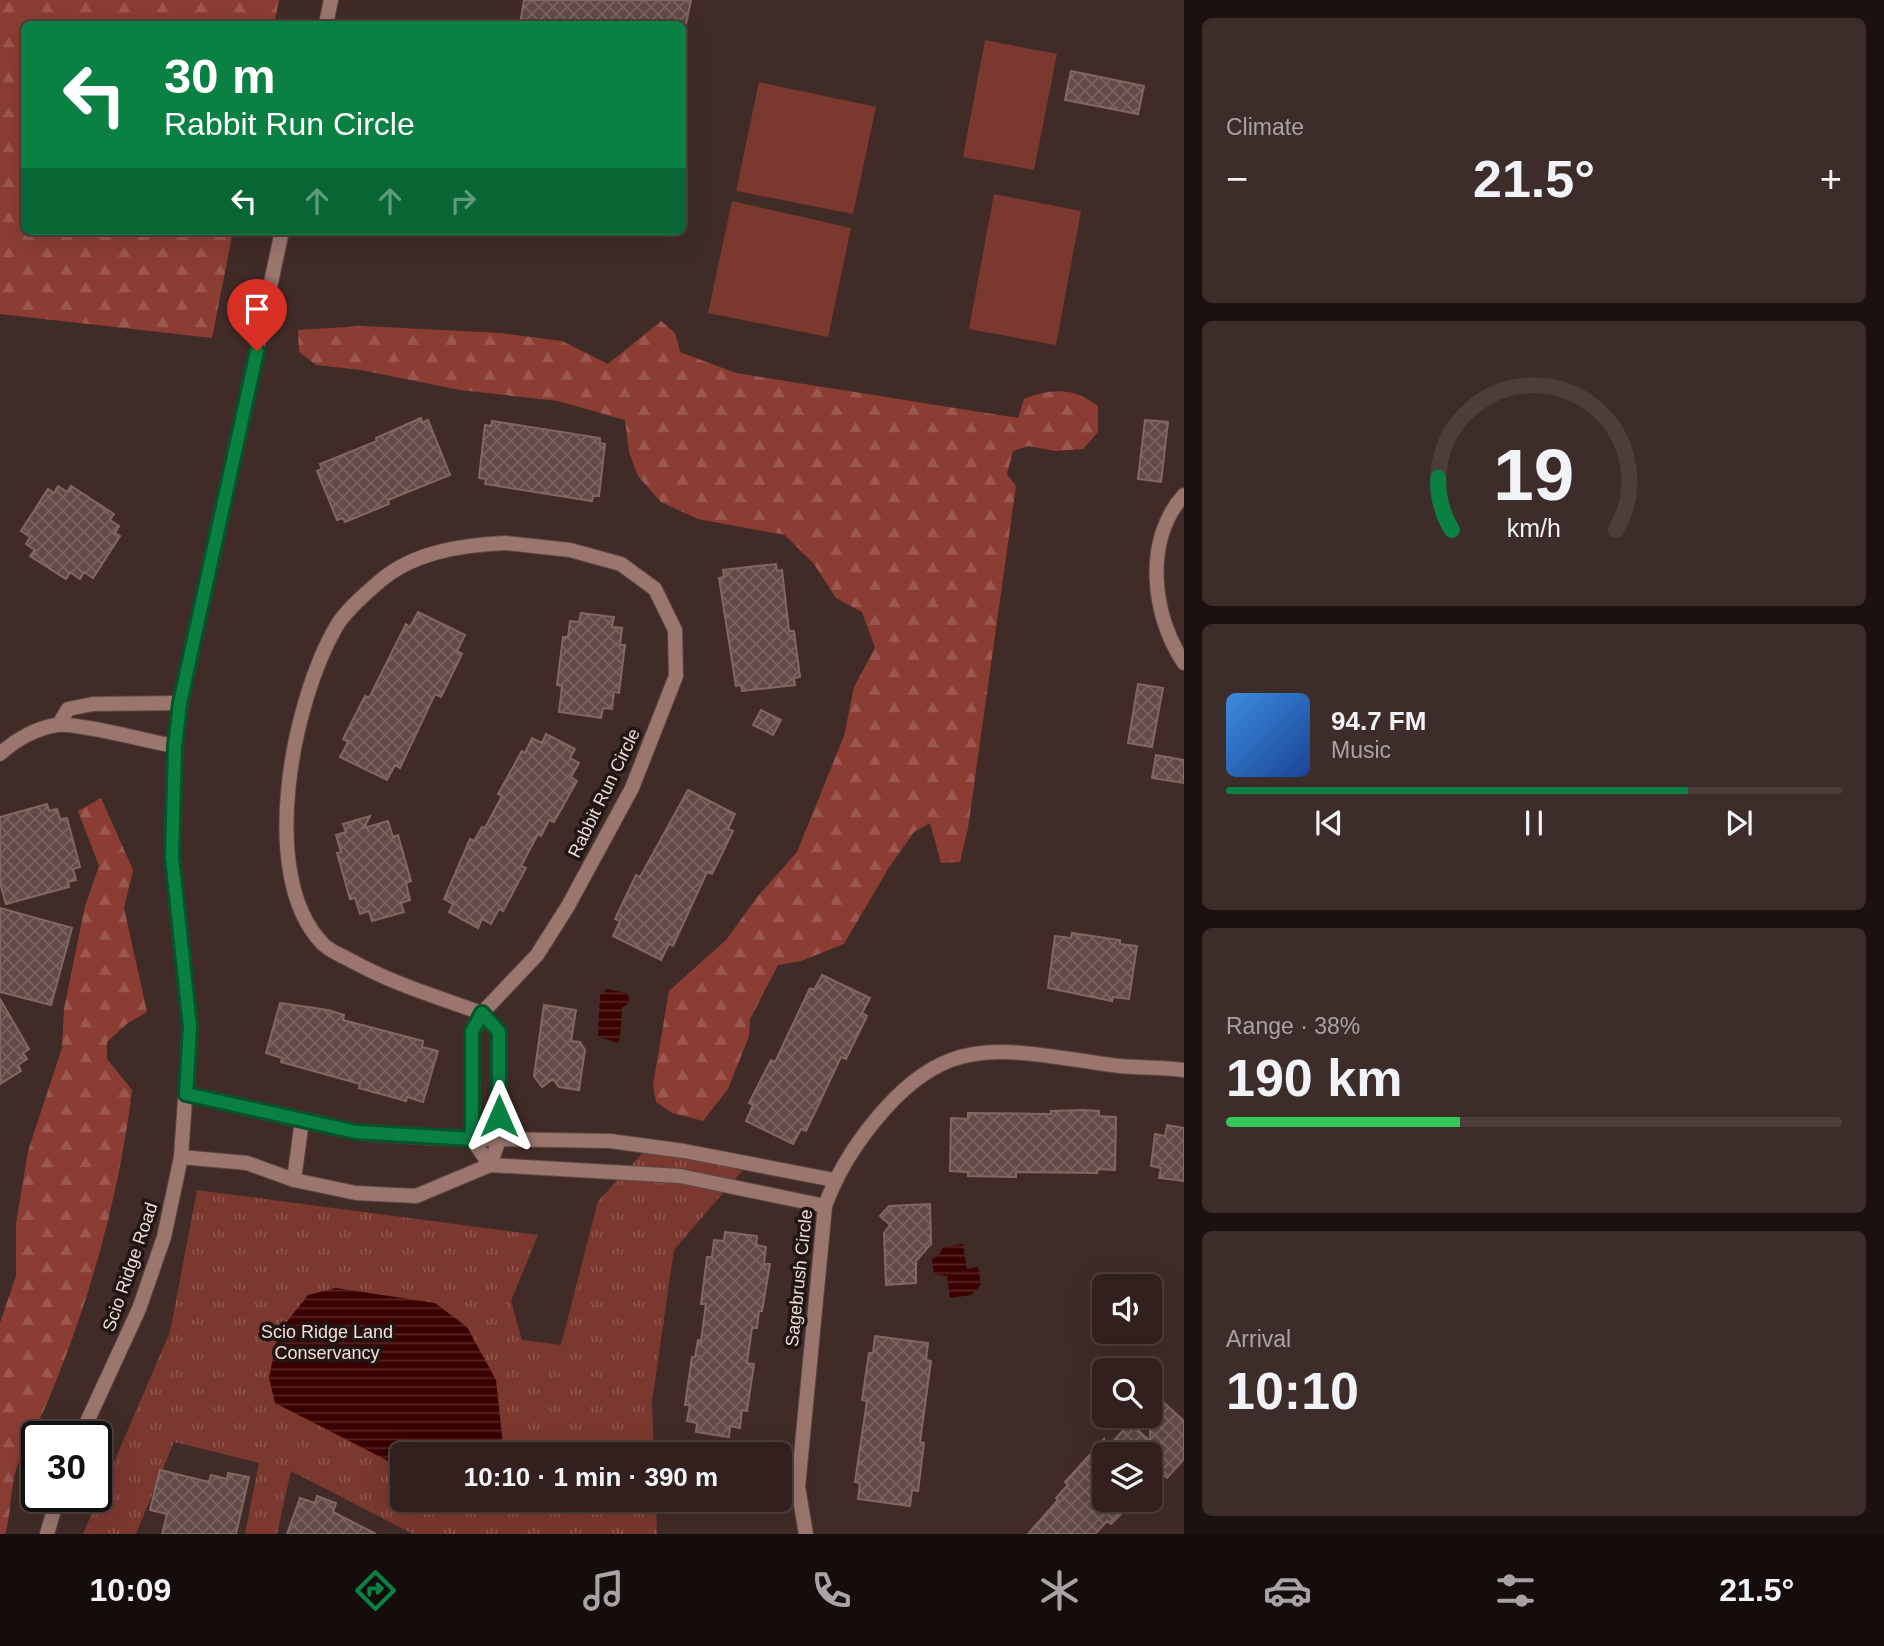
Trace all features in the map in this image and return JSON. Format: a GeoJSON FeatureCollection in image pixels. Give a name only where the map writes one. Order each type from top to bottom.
{"type":"FeatureCollection","features":[{"type":"Feature","properties":{"kind":"street"},"geometry":{"type":"LineString","coordinates":[[327,21],[331,0]]}},
{"type":"Feature","properties":{"kind":"street","name":"Scio Ridge Road"},"geometry":{"type":"LineString","coordinates":[[87,1421],[139,1309],[164,1237],[181,1157],[190,1027],[172,857],[175,746],[180,703],[281,235]]}},
{"type":"Feature","properties":{"kind":"street"},"geometry":{"type":"LineString","coordinates":[[1184,495],[1175,504],[1163,529],[1156,567],[1160,615],[1184,663]]}},
{"type":"Feature","properties":{"kind":"street","name":"Rabbit Run Circle"},"geometry":{"type":"LineString","coordinates":[[472,1139],[472,1032],[482,1013],[537,955],[568,906],[632,788],[676,676],[675,630],[654,589],[621,564],[570,550],[505,543],[472,545],[430,554],[382,580],[337,624],[304,697],[286,823],[289,878],[303,918],[324,946],[377,975],[482,1013]]}},
{"type":"Feature","properties":{"kind":"street"},"geometry":{"type":"LineString","coordinates":[[59,724],[68,709],[93,704],[180,703]]}},
{"type":"Feature","properties":{"kind":"street"},"geometry":{"type":"LineString","coordinates":[[0,754],[32,733],[59,724],[175,746]]}},
{"type":"Feature","properties":{"kind":"street"},"geometry":{"type":"LineString","coordinates":[[482,1013],[499,1032],[499,1140],[490,1165]]}},
{"type":"Feature","properties":{"kind":"street","name":"Sagebrush Circle"},"geometry":{"type":"LineString","coordinates":[[806,1534],[798,1487],[825,1206],[834,1180],[871,1122],[925,1075],[951,1059],[987,1054],[1037,1054],[1120,1066],[1184,1070]]}},
{"type":"Feature","properties":{"kind":"street"},"geometry":{"type":"LineString","coordinates":[[186,1094],[356,1132],[499,1140],[610,1141],[684,1151],[834,1180]]}},
{"type":"Feature","properties":{"kind":"street"},"geometry":{"type":"LineString","coordinates":[[294,1180],[302,1120]]}},
{"type":"Feature","properties":{"kind":"street"},"geometry":{"type":"LineString","coordinates":[[472,1139],[490,1165]]}},
{"type":"Feature","properties":{"kind":"street"},"geometry":{"type":"LineString","coordinates":[[680,1176],[684,1151]]}},
{"type":"Feature","properties":{"kind":"street"},"geometry":{"type":"LineString","coordinates":[[181,1157],[247,1163],[294,1180],[356,1193],[416,1196],[490,1165],[680,1176],[825,1206]]}},
{"type":"Feature","properties":{"kind":"street"},"geometry":{"type":"LineString","coordinates":[[47,1534],[53,1512]]}},
{"type":"Feature","properties":{"kind":"green space"},"geometry":{"type":"Polygon","coordinates":[[[0,0],[279,0],[275,21],[21,21],[21,235],[232,235],[212,338],[0,314],[0,0]]]}},
{"type":"Feature","properties":{"kind":"green space"},"geometry":{"type":"Polygon","coordinates":[[[985,40],[1057,54],[1034,170],[963,157],[985,40]]]}},
{"type":"Feature","properties":{"kind":"green space"},"geometry":{"type":"Polygon","coordinates":[[[759,82],[876,107],[853,214],[736,191],[759,82]]]}},
{"type":"Feature","properties":{"kind":"green space"},"geometry":{"type":"Polygon","coordinates":[[[994,194],[1081,211],[1056,345],[969,329],[994,194]]]}},
{"type":"Feature","properties":{"kind":"green space"},"geometry":{"type":"Polygon","coordinates":[[[732,201],[851,228],[828,337],[708,313],[732,201]]]}},
{"type":"Feature","properties":{"kind":"green space"},"geometry":{"type":"Polygon","coordinates":[[[661,321],[675,333],[680,352],[736,373],[1018,418],[1024,399],[1053,391],[1080,395],[1098,406],[1098,432],[1083,449],[1055,451],[1028,446],[1013,451],[1007,474],[1016,486],[968,828],[960,862],[941,863],[930,823],[914,832],[888,869],[844,944],[801,961],[778,965],[750,1019],[749,1036],[728,1089],[703,1121],[672,1113],[656,1102],[653,1085],[669,991],[726,940],[758,896],[797,852],[844,736],[854,687],[875,648],[862,612],[836,598],[814,564],[785,535],[698,519],[661,502],[638,476],[629,452],[625,420],[558,401],[460,390],[361,370],[316,365],[299,352],[298,330],[363,326],[501,333],[562,341],[608,364],[661,321]]]}},
{"type":"Feature","properties":{"kind":"green space"},"geometry":{"type":"Polygon","coordinates":[[[101,798],[133,870],[124,908],[147,1012],[128,1023],[107,1042],[107,1059],[132,1090],[119,1170],[89,1288],[62,1365],[38,1421],[21,1421],[21,1456],[14,1478],[5,1534],[0,1534],[0,1323],[16,1276],[16,1224],[28,1151],[62,1048],[64,1009],[85,906],[99,866],[78,811],[101,798]]]}},
{"type":"Feature","properties":{"kind":"green space","name":"Scio Ridge Land Conservancy"},"geometry":{"type":"Polygon","coordinates":[[[650,1145],[742,1171],[674,1250],[652,1402],[654,1442],[390,1442],[390,1512],[656,1512],[657,1534],[413,1534],[291,1471],[277,1534],[245,1534],[259,1463],[174,1442],[136,1534],[83,1534],[92,1512],[112,1512],[112,1467],[170,1332],[197,1190],[538,1235],[511,1301],[522,1340],[561,1345],[598,1201],[650,1145]]]}},
{"type":"Feature","properties":{"kind":"shaded area"},"geometry":{"type":"Polygon","coordinates":[[[607,989],[626,993],[629,997],[628,1004],[622,1007],[620,1039],[617,1043],[598,1036],[600,995],[607,989]]]}},
{"type":"Feature","properties":{"kind":"shaded area"},"geometry":{"type":"Polygon","coordinates":[[[963,1244],[967,1269],[978,1267],[981,1285],[971,1295],[950,1298],[947,1276],[934,1274],[932,1259],[939,1255],[943,1247],[963,1244]]]}},
{"type":"Feature","properties":{"kind":"shaded area"},"geometry":{"type":"Polygon","coordinates":[[[336,1288],[435,1303],[467,1327],[496,1380],[503,1442],[390,1442],[390,1462],[275,1403],[269,1378],[278,1333],[308,1295],[336,1288]]]}},
{"type":"Feature","properties":{"kind":"building"},"geometry":{"type":"Polygon","coordinates":[[[524,0],[691,0],[686,24],[686,21],[520,21],[524,0]]]}},
{"type":"Feature","properties":{"kind":"building"},"geometry":{"type":"Polygon","coordinates":[[[1071,71],[1144,86],[1138,114],[1065,100],[1071,71]]]}},
{"type":"Feature","properties":{"kind":"building"},"geometry":{"type":"Polygon","coordinates":[[[421,418],[422,423],[428,420],[450,475],[388,500],[389,504],[345,522],[343,518],[337,520],[317,471],[322,469],[320,464],[377,441],[376,438],[421,418]]]}},
{"type":"Feature","properties":{"kind":"building"},"geometry":{"type":"Polygon","coordinates":[[[1145,420],[1168,422],[1161,482],[1138,479],[1145,420]]]}},
{"type":"Feature","properties":{"kind":"building"},"geometry":{"type":"Polygon","coordinates":[[[492,421],[600,438],[600,443],[605,444],[599,496],[593,496],[592,501],[485,484],[486,479],[479,478],[485,425],[491,426],[492,421]]]}},
{"type":"Feature","properties":{"kind":"building"},"geometry":{"type":"Polygon","coordinates":[[[58,486],[67,492],[71,486],[114,514],[110,520],[119,526],[115,533],[120,536],[93,578],[84,572],[80,579],[70,572],[66,579],[30,556],[35,550],[26,544],[30,537],[21,531],[48,489],[54,493],[58,486]]]}},
{"type":"Feature","properties":{"kind":"building"},"geometry":{"type":"Polygon","coordinates":[[[776,564],[777,571],[782,570],[789,631],[794,631],[800,677],[794,678],[795,685],[742,691],[741,685],[736,686],[719,578],[724,577],[723,570],[776,564]]]}},
{"type":"Feature","properties":{"kind":"building"},"geometry":{"type":"Polygon","coordinates":[[[418,612],[465,635],[457,651],[462,654],[441,697],[435,694],[400,768],[395,765],[387,780],[340,757],[348,742],[343,739],[365,696],[369,698],[406,624],[410,627],[418,612]]]}},
{"type":"Feature","properties":{"kind":"building"},"geometry":{"type":"Polygon","coordinates":[[[581,613],[614,617],[612,627],[622,628],[620,645],[625,645],[619,693],[614,692],[612,709],[603,708],[601,718],[559,712],[562,686],[557,685],[563,637],[568,637],[570,621],[579,622],[581,613]]]}},
{"type":"Feature","properties":{"kind":"building"},"geometry":{"type":"Polygon","coordinates":[[[1138,684],[1163,688],[1152,747],[1128,743],[1138,684]]]}},
{"type":"Feature","properties":{"kind":"building"},"geometry":{"type":"Polygon","coordinates":[[[761,710],[781,720],[773,735],[753,725],[761,710]]]}},
{"type":"Feature","properties":{"kind":"building"},"geometry":{"type":"Polygon","coordinates":[[[546,734],[575,749],[570,758],[579,763],[571,777],[577,781],[554,822],[549,820],[541,836],[538,834],[521,866],[526,868],[503,911],[499,909],[491,924],[482,919],[478,928],[449,912],[453,904],[444,899],[470,839],[474,841],[482,827],[485,828],[502,796],[498,794],[522,751],[525,753],[532,738],[542,743],[546,734]]]}},
{"type":"Feature","properties":{"kind":"building"},"geometry":{"type":"Polygon","coordinates":[[[1156,755],[1184,760],[1184,783],[1152,778],[1156,755]]]}},
{"type":"Feature","properties":{"kind":"building"},"geometry":{"type":"Polygon","coordinates":[[[688,790],[735,814],[728,829],[733,831],[712,874],[707,872],[673,946],[669,944],[661,960],[613,936],[620,921],[615,919],[636,875],[640,877],[688,790]]]}},
{"type":"Feature","properties":{"kind":"building"},"geometry":{"type":"Polygon","coordinates":[[[47,804],[49,811],[57,809],[60,819],[67,818],[80,867],[73,869],[76,880],[68,882],[69,887],[6,904],[0,883],[0,817],[47,804]]]}},
{"type":"Feature","properties":{"kind":"building"},"geometry":{"type":"Polygon","coordinates":[[[370,816],[364,828],[388,821],[393,837],[398,835],[411,881],[406,883],[410,900],[401,903],[404,912],[372,921],[369,911],[360,914],[355,898],[350,899],[337,853],[341,852],[336,835],[346,832],[343,824],[370,816]]]}},
{"type":"Feature","properties":{"kind":"building"},"geometry":{"type":"Polygon","coordinates":[[[0,908],[72,928],[51,1005],[0,992],[0,908]]]}},
{"type":"Feature","properties":{"kind":"building"},"geometry":{"type":"Polygon","coordinates":[[[1072,933],[1120,940],[1120,944],[1137,946],[1129,999],[1113,997],[1112,1001],[1048,988],[1055,936],[1071,938],[1072,933]]]}},
{"type":"Feature","properties":{"kind":"building"},"geometry":{"type":"Polygon","coordinates":[[[822,975],[870,998],[862,1013],[867,1016],[846,1059],[841,1057],[806,1131],[801,1129],[793,1144],[746,1121],[753,1105],[749,1103],[771,1060],[775,1062],[810,988],[814,990],[822,975]]]}},
{"type":"Feature","properties":{"kind":"building"},"geometry":{"type":"Polygon","coordinates":[[[0,999],[29,1049],[23,1053],[27,1059],[18,1065],[21,1071],[0,1084],[0,999]]]}},
{"type":"Feature","properties":{"kind":"building"},"geometry":{"type":"Polygon","coordinates":[[[280,1003],[328,1010],[344,1015],[343,1020],[423,1041],[422,1047],[438,1051],[423,1102],[407,1097],[406,1101],[359,1088],[360,1084],[281,1062],[282,1058],[266,1053],[280,1003]]]}},
{"type":"Feature","properties":{"kind":"building"},"geometry":{"type":"Polygon","coordinates":[[[544,1005],[576,1010],[571,1041],[580,1042],[585,1050],[579,1090],[559,1087],[553,1079],[542,1087],[534,1076],[544,1005]]]}},
{"type":"Feature","properties":{"kind":"building"},"geometry":{"type":"Polygon","coordinates":[[[1051,1111],[1099,1111],[1099,1116],[1116,1117],[1115,1170],[1098,1169],[1097,1173],[1016,1172],[1016,1177],[968,1176],[968,1172],[950,1171],[951,1118],[968,1119],[968,1113],[1051,1114],[1051,1111]]]}},
{"type":"Feature","properties":{"kind":"building"},"geometry":{"type":"Polygon","coordinates":[[[1167,1125],[1184,1128],[1184,1181],[1159,1178],[1161,1168],[1151,1166],[1155,1134],[1165,1136],[1167,1125]]]}},
{"type":"Feature","properties":{"kind":"building"},"geometry":{"type":"Polygon","coordinates":[[[930,1204],[931,1244],[916,1261],[916,1283],[886,1285],[884,1233],[890,1225],[880,1216],[889,1206],[930,1204]]]}},
{"type":"Feature","properties":{"kind":"building"},"geometry":{"type":"Polygon","coordinates":[[[725,1232],[757,1236],[756,1245],[766,1247],[764,1264],[770,1264],[762,1311],[759,1311],[757,1328],[752,1328],[747,1363],[754,1364],[747,1411],[742,1410],[740,1428],[730,1426],[729,1437],[696,1432],[697,1423],[687,1421],[690,1405],[685,1405],[692,1357],[695,1357],[698,1340],[701,1341],[706,1304],[701,1304],[707,1257],[712,1257],[714,1240],[724,1241],[725,1232]]]}},
{"type":"Feature","properties":{"kind":"building"},"geometry":{"type":"Polygon","coordinates":[[[875,1336],[928,1343],[926,1360],[931,1361],[920,1442],[924,1443],[918,1491],[912,1490],[910,1506],[858,1499],[860,1483],[855,1482],[867,1401],[862,1400],[869,1353],[873,1353],[875,1336]]]}},
{"type":"Feature","properties":{"kind":"building"},"geometry":{"type":"Polygon","coordinates":[[[1162,1401],[1184,1421],[1184,1459],[1167,1478],[1162,1474],[1162,1442],[1112,1442],[1125,1428],[1136,1428],[1150,1441],[1150,1428],[1162,1428],[1162,1401]]]}},
{"type":"Feature","properties":{"kind":"building"},"geometry":{"type":"Polygon","coordinates":[[[1092,1452],[1092,1512],[1123,1512],[1111,1524],[1107,1521],[1095,1534],[1028,1534],[1058,1500],[1056,1498],[1068,1485],[1065,1482],[1092,1452]]]}},
{"type":"Feature","properties":{"kind":"building"},"geometry":{"type":"Polygon","coordinates":[[[160,1470],[209,1482],[211,1475],[227,1479],[228,1473],[249,1477],[236,1534],[162,1534],[167,1514],[150,1510],[160,1470]]]}},
{"type":"Feature","properties":{"kind":"building"},"geometry":{"type":"Polygon","coordinates":[[[317,1496],[336,1503],[333,1512],[376,1534],[287,1534],[300,1498],[315,1503],[317,1496]]]}},
{"type":"Feature","properties":{"kind":"route"},"geometry":{"type":"LineString","coordinates":[[257,351],[180,703],[175,746],[172,857],[190,1027],[186,1094],[356,1132],[472,1139],[472,1032],[482,1013],[499,1032],[499,1116]]}}]}
